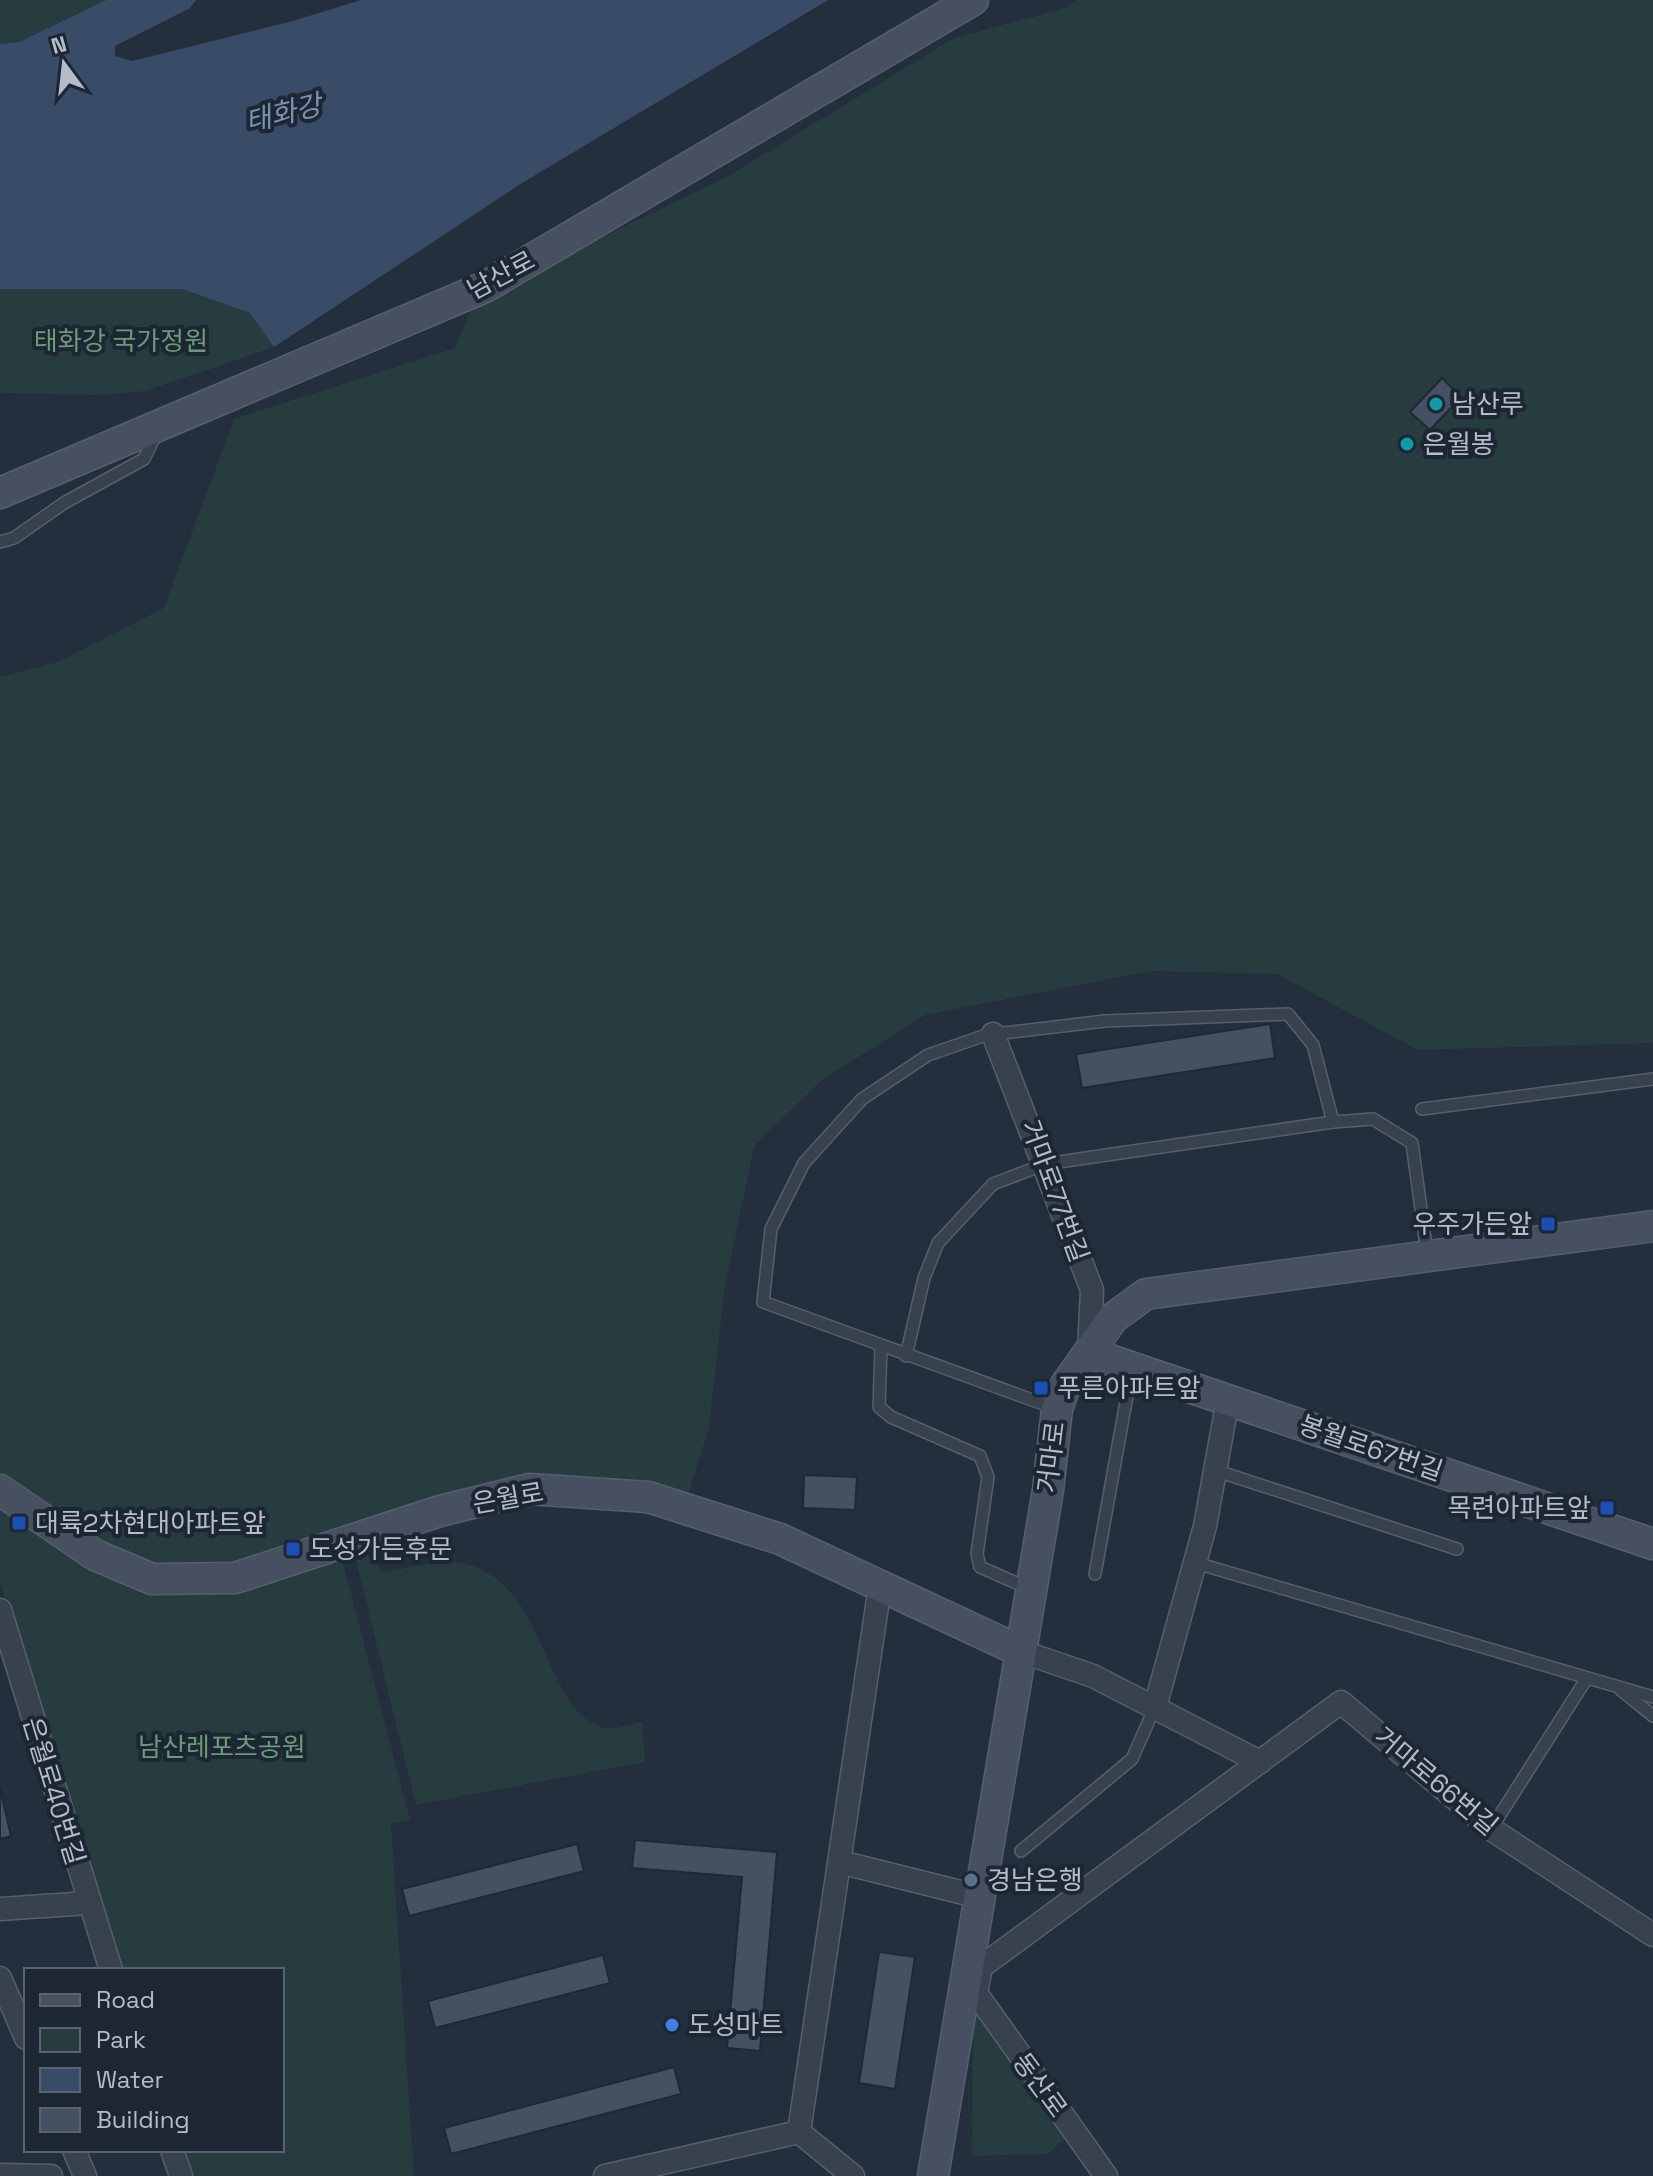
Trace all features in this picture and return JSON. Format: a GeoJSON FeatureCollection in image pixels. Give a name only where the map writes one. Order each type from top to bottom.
{"type":"FeatureCollection","features":[{"type":"Feature","properties":{"kind":"main road","name":"남산로"},"geometry":{"type":"LineString","coordinates":[[0,475],[404,310],[493,269],[941,0]]}},
{"type":"Feature","properties":{"kind":"main road","name":"남산로"},"geometry":{"type":"LineString","coordinates":[[0,493],[485,287],[973,0]]}},
{"type":"Feature","properties":{"kind":"main road","name":"거마로"},"geometry":{"type":"LineString","coordinates":[[933,2176],[972,1980],[980,1897],[1057,1409],[1065,1386],[1113,1318],[1146,1294],[1653,1226]]}},
{"type":"Feature","properties":{"kind":"main road","name":"봉월로67번길"},"geometry":{"type":"LineString","coordinates":[[1089,1353],[1653,1544]]}},
{"type":"Feature","properties":{"kind":"main road","name":"은월로"},"geometry":{"type":"LineString","coordinates":[[0,1490],[95,1555],[152,1579],[235,1578],[440,1511],[529,1489],[648,1497],[780,1539],[1020,1651]]}},
{"type":"Feature","properties":{"kind":"street","name":"거마로77번길"},"geometry":{"type":"LineString","coordinates":[[993,1034],[1092,1290],[1089,1353]]}},
{"type":"Feature","properties":{"kind":"street"},"geometry":{"type":"LineString","coordinates":[[1155,1707],[1196,1563],[1228,1399]]}},
{"type":"Feature","properties":{"kind":"street"},"geometry":{"type":"LineString","coordinates":[[799,2132],[880,1586]]}},
{"type":"Feature","properties":{"kind":"street","name":"은월로40번길"},"geometry":{"type":"LineString","coordinates":[[0,1610],[110,1968]]}},
{"type":"Feature","properties":{"kind":"street"},"geometry":{"type":"LineString","coordinates":[[1020,1651],[1093,1676],[1260,1762]]}},
{"type":"Feature","properties":{"kind":"street","name":"거마로66번길"},"geometry":{"type":"LineString","coordinates":[[972,1980],[981,1967],[1341,1702],[1491,1829],[1653,1935]]}},
{"type":"Feature","properties":{"kind":"street"},"geometry":{"type":"LineString","coordinates":[[840,1862],[980,1897]]}},
{"type":"Feature","properties":{"kind":"street"},"geometry":{"type":"LineString","coordinates":[[0,1909],[88,1903]]}},
{"type":"Feature","properties":{"kind":"street"},"geometry":{"type":"LineString","coordinates":[[0,1978],[24,2033]]}},
{"type":"Feature","properties":{"kind":"street","name":"동산로"},"geometry":{"type":"LineString","coordinates":[[972,1980],[1106,2176]]}},
{"type":"Feature","properties":{"kind":"street"},"geometry":{"type":"LineString","coordinates":[[605,2176],[799,2132]]}},
{"type":"Feature","properties":{"kind":"street"},"geometry":{"type":"LineString","coordinates":[[799,2132],[853,2176]]}},
{"type":"Feature","properties":{"kind":"street"},"geometry":{"type":"LineString","coordinates":[[75,2152],[85,2176]]}},
{"type":"Feature","properties":{"kind":"street"},"geometry":{"type":"LineString","coordinates":[[173,2152],[181,2176]]}},
{"type":"Feature","properties":{"kind":"street"},"geometry":{"type":"LineString","coordinates":[[2,2174],[51,2176]]}},
{"type":"Feature","properties":{"kind":"lane"},"geometry":{"type":"LineString","coordinates":[[0,542],[14,538],[64,503],[144,459],[159,425]]}},
{"type":"Feature","properties":{"kind":"lane"},"geometry":{"type":"LineString","coordinates":[[1057,1409],[763,1302],[771,1229],[804,1163],[862,1099],[928,1055],[993,1034],[1105,1021],[1288,1014],[1313,1045],[1333,1122]]}},
{"type":"Feature","properties":{"kind":"lane"},"geometry":{"type":"LineString","coordinates":[[1422,1109],[1653,1079]]}},
{"type":"Feature","properties":{"kind":"lane"},"geometry":{"type":"LineString","coordinates":[[906,1356],[924,1278],[938,1243],[993,1184],[1045,1164],[1333,1122],[1373,1119],[1412,1143],[1427,1256]]}},
{"type":"Feature","properties":{"kind":"lane"},"geometry":{"type":"LineString","coordinates":[[881,1347],[879,1407],[891,1417],[980,1456],[988,1477],[977,1554],[980,1567],[1031,1589]]}},
{"type":"Feature","properties":{"kind":"lane"},"geometry":{"type":"LineString","coordinates":[[1095,1574],[1132,1367]]}},
{"type":"Feature","properties":{"kind":"lane"},"geometry":{"type":"LineString","coordinates":[[1213,1470],[1457,1549]]}},
{"type":"Feature","properties":{"kind":"lane"},"geometry":{"type":"LineString","coordinates":[[1196,1563],[1653,1697]]}},
{"type":"Feature","properties":{"kind":"lane"},"geometry":{"type":"LineString","coordinates":[[1491,1829],[1587,1678]]}},
{"type":"Feature","properties":{"kind":"lane"},"geometry":{"type":"LineString","coordinates":[[1617,1687],[1653,1716]]}},
{"type":"Feature","properties":{"kind":"lane"},"geometry":{"type":"LineString","coordinates":[[1021,1851],[1132,1759],[1155,1707]]}},
{"type":"Feature","properties":{"kind":"green space"},"geometry":{"type":"Polygon","coordinates":[[[0,0],[106,0],[19,42],[0,44],[0,0]]]}},
{"type":"Feature","properties":{"kind":"green space","name":"남산레포츠공원"},"geometry":{"type":"Polygon","coordinates":[[[1077,0],[1653,0],[1653,1043],[1418,1050],[1277,974],[1150,971],[925,1015],[822,1080],[754,1146],[724,1292],[709,1428],[684,1507],[525,1477],[338,1544],[410,1820],[391,1824],[414,2176],[182,2176],[175,2152],[284,2152],[284,1968],[118,1968],[0,1582],[0,677],[58,662],[164,608],[234,419],[455,348],[476,298],[725,178],[954,38],[1066,8],[1077,0]]]}},
{"type":"Feature","properties":{"kind":"green space","name":"태화강 국가정원"},"geometry":{"type":"Polygon","coordinates":[[[0,289],[182,289],[250,313],[274,347],[145,391],[102,395],[0,393],[0,289]]]}},
{"type":"Feature","properties":{"kind":"green space"},"geometry":{"type":"Polygon","coordinates":[[[351,1540],[384,1572],[451,1562],[483,1570],[507,1588],[525,1613],[567,1697],[584,1717],[606,1728],[642,1722],[645,1762],[416,1805],[351,1540]]]}},
{"type":"Feature","properties":{"kind":"green space"},"geometry":{"type":"Polygon","coordinates":[[[973,2002],[1066,2138],[1047,2154],[972,2156],[973,2002]]]}},
{"type":"Feature","properties":{"kind":"water","name":"태화강"},"geometry":{"type":"Polygon","coordinates":[[[106,0],[196,0],[190,8],[115,46],[115,56],[132,61],[293,21],[361,0],[828,0],[522,183],[274,347],[250,313],[182,289],[0,289],[0,44],[19,42],[106,0]]]}},
{"type":"Feature","properties":{"kind":"building","name":"남산루"},"geometry":{"type":"Polygon","coordinates":[[[1442,378],[1461,397],[1430,430],[1410,412],[1442,378]]]}},
{"type":"Feature","properties":{"kind":"building"},"geometry":{"type":"Polygon","coordinates":[[[1270,1024],[1275,1058],[1082,1088],[1076,1054],[1270,1024]]]}},
{"type":"Feature","properties":{"kind":"building"},"geometry":{"type":"Polygon","coordinates":[[[804,1475],[857,1477],[855,1510],[803,1508],[804,1475]]]}},
{"type":"Feature","properties":{"kind":"building"},"geometry":{"type":"Polygon","coordinates":[[[0,1788],[11,1836],[0,1839],[0,1788]]]}},
{"type":"Feature","properties":{"kind":"building"},"geometry":{"type":"Polygon","coordinates":[[[635,1840],[777,1852],[760,2051],[727,2048],[742,1877],[632,1868],[635,1840]]]}},
{"type":"Feature","properties":{"kind":"building"},"geometry":{"type":"Polygon","coordinates":[[[577,1844],[584,1871],[409,1916],[402,1889],[577,1844]]]}},
{"type":"Feature","properties":{"kind":"building"},"geometry":{"type":"Polygon","coordinates":[[[879,1952],[915,1957],[895,2089],[859,2083],[879,1952]]]}},
{"type":"Feature","properties":{"kind":"building"},"geometry":{"type":"Polygon","coordinates":[[[603,1955],[610,1983],[435,2028],[428,2001],[603,1955]]]}},
{"type":"Feature","properties":{"kind":"building"},"geometry":{"type":"Polygon","coordinates":[[[674,2067],[681,2094],[451,2154],[444,2128],[674,2067]]]}},
{"type":"Feature","properties":{"kind":"place","name":"남산루"},"geometry":{"type":"Point","coordinates":[1436,404]}},
{"type":"Feature","properties":{"kind":"place","name":"은월봉"},"geometry":{"type":"Point","coordinates":[1407,444]}},
{"type":"Feature","properties":{"kind":"place","name":"우주가든앞"},"geometry":{"type":"Point","coordinates":[1548,1224]}},
{"type":"Feature","properties":{"kind":"place","name":"푸른아파트앞"},"geometry":{"type":"Point","coordinates":[1041,1388]}},
{"type":"Feature","properties":{"kind":"place","name":"목련아파트앞"},"geometry":{"type":"Point","coordinates":[1607,1508]}},
{"type":"Feature","properties":{"kind":"place","name":"대륙2차현대아파트앞"},"geometry":{"type":"Point","coordinates":[19,1523]}},
{"type":"Feature","properties":{"kind":"place","name":"도성가든후문"},"geometry":{"type":"Point","coordinates":[293,1549]}},
{"type":"Feature","properties":{"kind":"place","name":"경남은행"},"geometry":{"type":"Point","coordinates":[971,1880]}},
{"type":"Feature","properties":{"kind":"place","name":"도성마트"},"geometry":{"type":"Point","coordinates":[672,2025]}}]}
